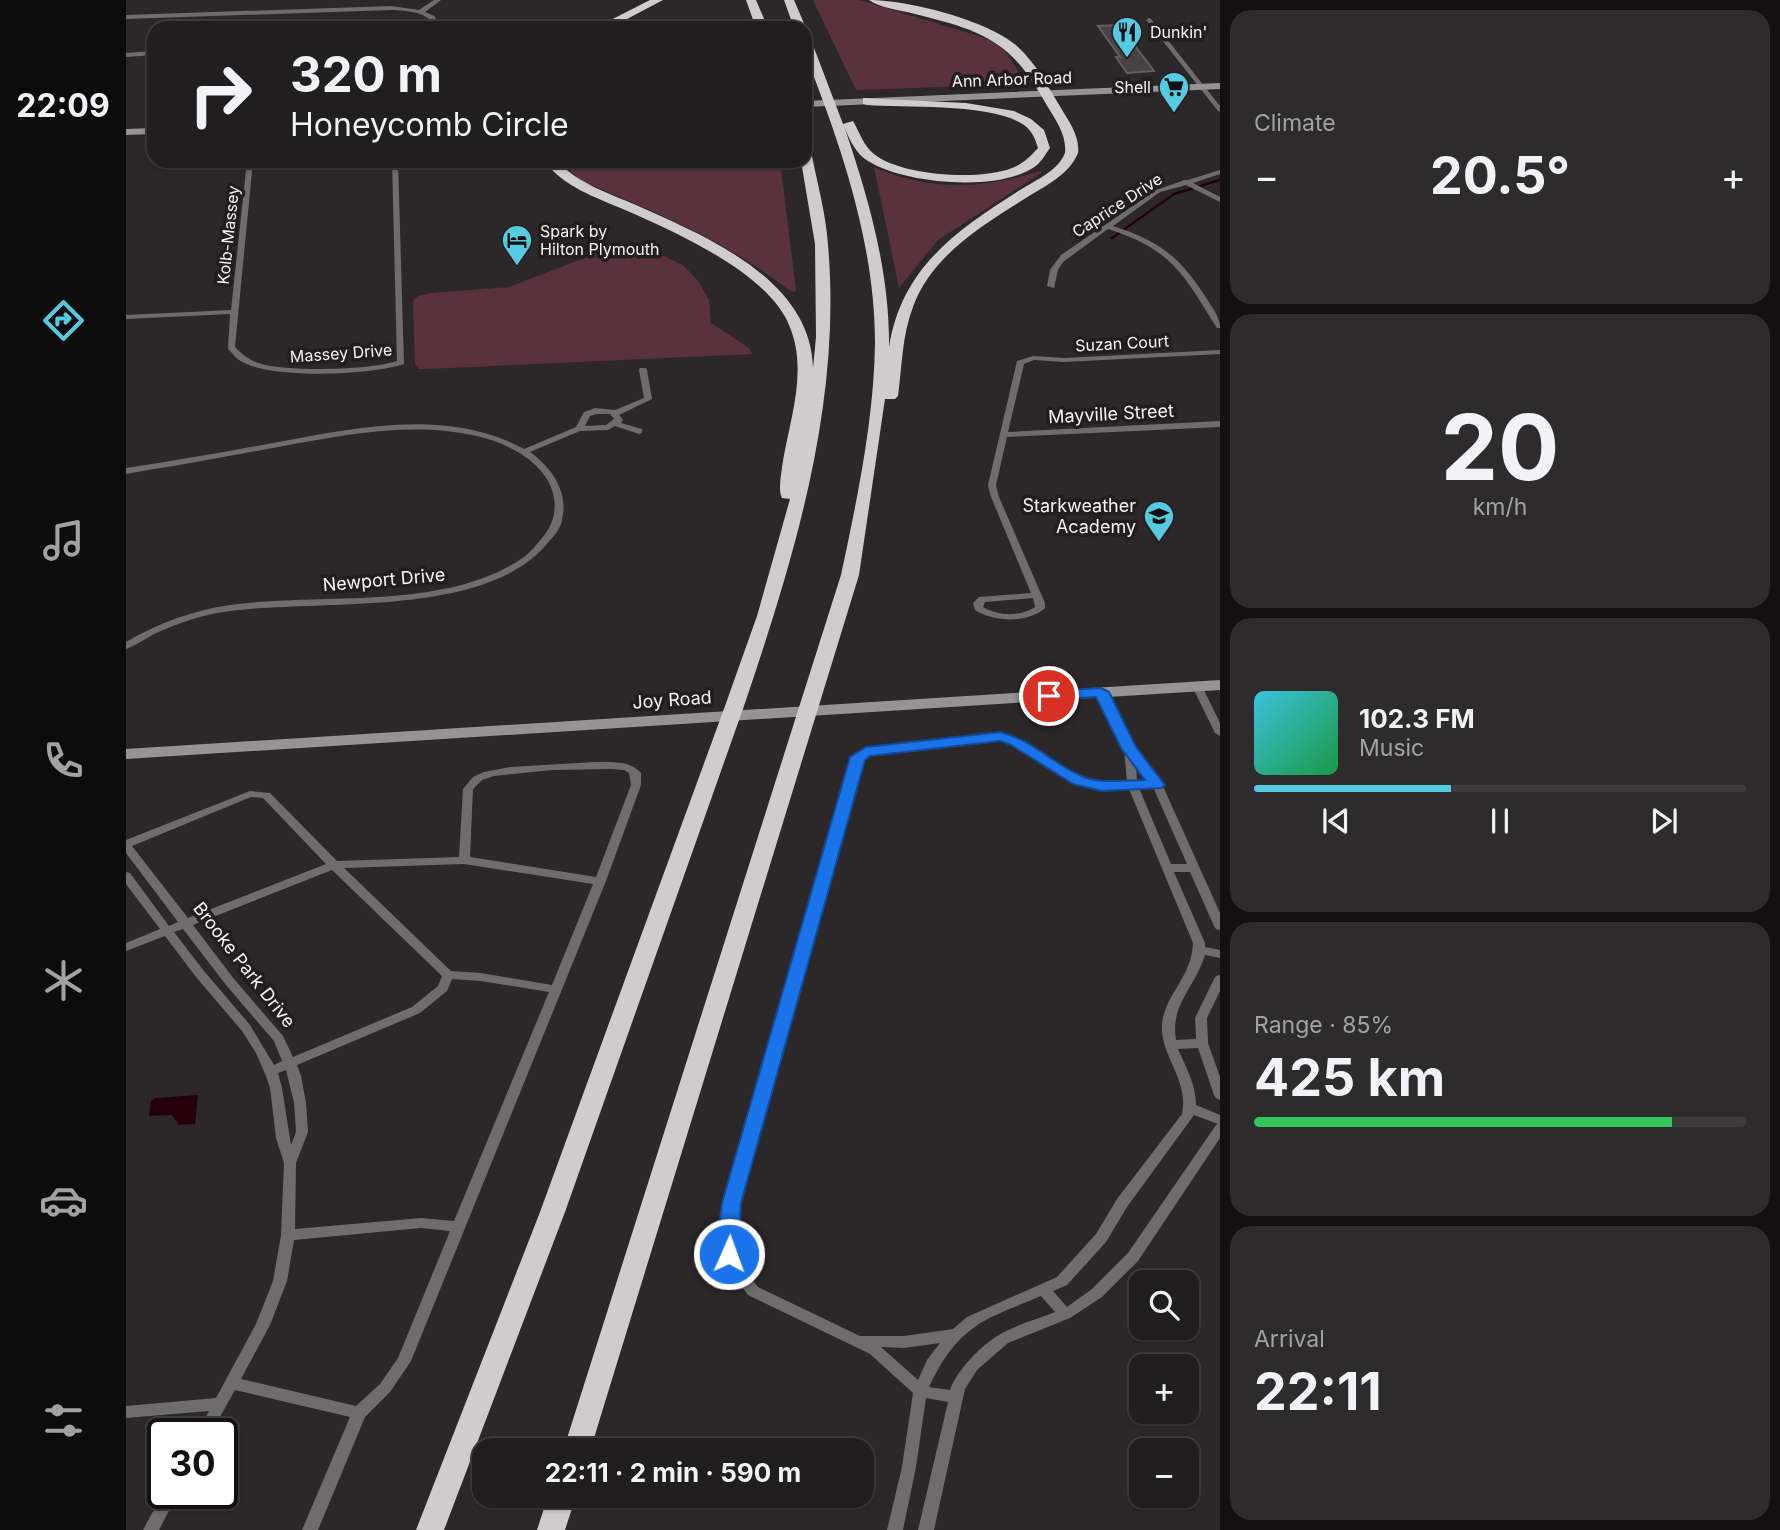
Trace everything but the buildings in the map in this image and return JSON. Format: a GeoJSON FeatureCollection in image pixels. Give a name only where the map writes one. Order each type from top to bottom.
{"type":"FeatureCollection","features":[{"type":"Feature","properties":{"kind":"highway"},"geometry":{"type":"LineString","coordinates":[[615,21],[658,0]]}},
{"type":"Feature","properties":{"kind":"highway"},"geometry":{"type":"LineString","coordinates":[[751,0],[759,21]]}},
{"type":"Feature","properties":{"kind":"highway"},"geometry":{"type":"LineString","coordinates":[[789,0],[797,21]]}},
{"type":"Feature","properties":{"kind":"highway"},"geometry":{"type":"LineString","coordinates":[[873,439],[886,418],[905,308],[920,280],[957,241],[1059,172],[1072,156],[1074,147],[1071,136],[1047,94],[1016,52],[998,39],[874,0]]}},
{"type":"Feature","properties":{"kind":"highway"},"geometry":{"type":"LineString","coordinates":[[580,1438],[850,575],[864,507],[882,358],[882,322],[861,194],[812,57]]}},
{"type":"Feature","properties":{"kind":"highway"},"geometry":{"type":"LineString","coordinates":[[823,84],[848,121],[859,147],[873,158],[898,169],[940,177],[985,177],[1025,166],[1041,156],[1044,148],[1037,131],[1007,113],[962,105],[867,101]]}},
{"type":"Feature","properties":{"kind":"highway"},"geometry":{"type":"LineString","coordinates":[[556,168],[566,179],[729,257],[774,290],[786,308],[802,341],[805,362],[788,491],[790,537]]}},
{"type":"Feature","properties":{"kind":"highway"},"geometry":{"type":"LineString","coordinates":[[430,1530],[574,1153],[738,695],[790,537],[814,425],[824,316],[819,226],[808,168]]}},
{"type":"Feature","properties":{"kind":"highway"},"geometry":{"type":"LineString","coordinates":[[551,1530],[558,1508]]}},
{"type":"Feature","properties":{"kind":"street"},"geometry":{"type":"LineString","coordinates":[[421,12],[438,0]]}},
{"type":"Feature","properties":{"kind":"street"},"geometry":{"type":"LineString","coordinates":[[126,17],[378,8],[421,12],[436,21]]}},
{"type":"Feature","properties":{"kind":"street"},"geometry":{"type":"LineString","coordinates":[[1150,20],[1169,42],[1199,87],[1220,110]]}},
{"type":"Feature","properties":{"kind":"street"},"geometry":{"type":"LineString","coordinates":[[126,55],[147,54]]}},
{"type":"Feature","properties":{"kind":"street","name":"Ann Arbor Road"},"geometry":{"type":"LineString","coordinates":[[812,104],[1220,86]]}},
{"type":"Feature","properties":{"kind":"street"},"geometry":{"type":"LineString","coordinates":[[126,132],[147,131]]}},
{"type":"Feature","properties":{"kind":"street","name":"Kolb-Massey"},"geometry":{"type":"LineString","coordinates":[[233,312],[249,168]]}},
{"type":"Feature","properties":{"kind":"street","name":"Massey Drive"},"geometry":{"type":"LineString","coordinates":[[233,312],[231,347],[238,357],[253,365],[287,370],[387,367],[399,364],[402,359],[395,168]]}},
{"type":"Feature","properties":{"kind":"street","name":"Caprice Drive"},"geometry":{"type":"LineString","coordinates":[[1051,286],[1056,264],[1158,191],[1220,172]]}},
{"type":"Feature","properties":{"kind":"street"},"geometry":{"type":"LineString","coordinates":[[1185,181],[1220,200]]}},
{"type":"Feature","properties":{"kind":"street"},"geometry":{"type":"LineString","coordinates":[[1109,227],[1140,238],[1179,263],[1220,326]]}},
{"type":"Feature","properties":{"kind":"street"},"geometry":{"type":"LineString","coordinates":[[126,317],[233,312]]}},
{"type":"Feature","properties":{"kind":"street","name":"Suzan Court"},"geometry":{"type":"LineString","coordinates":[[1004,435],[1020,363],[1025,360],[1220,352]]}},
{"type":"Feature","properties":{"kind":"street"},"geometry":{"type":"LineString","coordinates":[[579,429],[584,418],[591,412],[614,414],[648,399],[643,370]]}},
{"type":"Feature","properties":{"kind":"street"},"geometry":{"type":"LineString","coordinates":[[614,414],[619,420],[616,424]]}},
{"type":"Feature","properties":{"kind":"street"},"geometry":{"type":"LineString","coordinates":[[523,452],[579,429],[616,424],[639,431]]}},
{"type":"Feature","properties":{"kind":"street","name":"Mayville Street"},"geometry":{"type":"LineString","coordinates":[[1004,435],[1220,424]]}},
{"type":"Feature","properties":{"kind":"street","name":"Newport Drive"},"geometry":{"type":"LineString","coordinates":[[126,471],[362,429],[404,425],[470,432],[523,452],[542,466],[554,482],[558,493],[559,514],[549,538],[525,560],[504,573],[477,584],[428,595],[229,608],[183,619],[126,646]]}},
{"type":"Feature","properties":{"kind":"street"},"geometry":{"type":"LineString","coordinates":[[1004,435],[993,480],[993,491],[1036,594],[1041,606],[1035,612],[994,616],[979,609],[980,601],[1036,594]]}},
{"type":"Feature","properties":{"kind":"street"},"geometry":{"type":"LineString","coordinates":[[1197,686],[1220,733]]}},
{"type":"Feature","properties":{"kind":"street","name":"Joy Road"},"geometry":{"type":"LineString","coordinates":[[126,754],[1220,686]]}},
{"type":"Feature","properties":{"kind":"street"},"geometry":{"type":"LineString","coordinates":[[1101,692],[1129,748],[1157,785],[1220,926]]}},
{"type":"Feature","properties":{"kind":"street"},"geometry":{"type":"LineString","coordinates":[[956,1397],[920,1391],[885,1357],[753,1291],[733,1267],[727,1241],[732,1203],[858,757],[866,752],[1000,737],[1016,741],[1079,781],[1102,786],[1157,785]]}},
{"type":"Feature","properties":{"kind":"street"},"geometry":{"type":"LineString","coordinates":[[895,1530],[909,1467],[920,1391],[932,1364],[955,1335],[972,1321],[1062,1281],[1089,1253],[1191,1108],[1188,1084],[1168,1032],[1168,1017],[1198,961],[1200,950],[1132,784],[1129,748]]}},
{"type":"Feature","properties":{"kind":"street"},"geometry":{"type":"LineString","coordinates":[[310,1530],[359,1413],[385,1388],[404,1361],[600,881],[636,785],[636,774],[624,766],[499,772],[480,777],[472,782],[468,789],[464,860]]}},
{"type":"Feature","properties":{"kind":"street"},"geometry":{"type":"LineString","coordinates":[[126,845],[258,793],[272,798],[334,865],[448,975],[481,977],[554,989]]}},
{"type":"Feature","properties":{"kind":"street","name":"Brooke Park Drive"},"geometry":{"type":"LineString","coordinates":[[126,845],[230,982],[279,1040],[291,1065],[300,1103],[302,1132],[290,1163]]}},
{"type":"Feature","properties":{"kind":"street"},"geometry":{"type":"LineString","coordinates":[[126,947],[334,865],[464,860],[600,881]]}},
{"type":"Feature","properties":{"kind":"street"},"geometry":{"type":"LineString","coordinates":[[1167,868],[1193,868]]}},
{"type":"Feature","properties":{"kind":"street","name":"Brooke Park Drive"},"geometry":{"type":"LineString","coordinates":[[126,876],[250,1034],[271,1071],[279,1106],[281,1133],[290,1163],[288,1236],[279,1281],[263,1325],[212,1418]]}},
{"type":"Feature","properties":{"kind":"street"},"geometry":{"type":"LineString","coordinates":[[1200,950],[1220,954]]}},
{"type":"Feature","properties":{"kind":"street"},"geometry":{"type":"LineString","coordinates":[[271,1071],[291,1065],[416,1010],[443,988],[448,975]]}},
{"type":"Feature","properties":{"kind":"street"},"geometry":{"type":"LineString","coordinates":[[1220,979],[1201,1018],[1202,1043],[1220,1095]]}},
{"type":"Feature","properties":{"kind":"street"},"geometry":{"type":"LineString","coordinates":[[250,1034],[269,1026]]}},
{"type":"Feature","properties":{"kind":"street"},"geometry":{"type":"LineString","coordinates":[[1172,1045],[1202,1043]]}},
{"type":"Feature","properties":{"kind":"street"},"geometry":{"type":"LineString","coordinates":[[1191,1108],[1220,1120]]}},
{"type":"Feature","properties":{"kind":"street"},"geometry":{"type":"LineString","coordinates":[[926,1530],[958,1387],[972,1366],[1003,1339],[1065,1314],[1097,1293],[1133,1257],[1220,1128]]}},
{"type":"Feature","properties":{"kind":"street"},"geometry":{"type":"LineString","coordinates":[[288,1236],[421,1223],[458,1227]]}},
{"type":"Feature","properties":{"kind":"street"},"geometry":{"type":"LineString","coordinates":[[1043,1289],[1065,1314]]}},
{"type":"Feature","properties":{"kind":"street"},"geometry":{"type":"LineString","coordinates":[[849,1339],[904,1342],[955,1335]]}},
{"type":"Feature","properties":{"kind":"street"},"geometry":{"type":"LineString","coordinates":[[231,1383],[359,1413]]}},
{"type":"Feature","properties":{"kind":"street"},"geometry":{"type":"LineString","coordinates":[[126,1412],[220,1404]]}},
{"type":"Feature","properties":{"kind":"street"},"geometry":{"type":"LineString","coordinates":[[151,1530],[162,1509]]}},
{"type":"Feature","properties":{"kind":"shaded area"},"geometry":{"type":"Polygon","coordinates":[[[813,0],[859,0],[992,40],[1004,50],[1027,84],[856,90],[813,0]]]}},
{"type":"Feature","properties":{"kind":"shaded area"},"geometry":{"type":"Polygon","coordinates":[[[874,167],[916,181],[957,185],[1041,173],[938,240],[899,288],[874,167]]]}},
{"type":"Feature","properties":{"kind":"shaded area"},"geometry":{"type":"Polygon","coordinates":[[[567,168],[781,168],[796,290],[789,290],[739,256],[689,228],[581,181],[567,168]]]}},
{"type":"Feature","properties":{"kind":"shaded area"},"geometry":{"type":"Polygon","coordinates":[[[635,243],[683,265],[699,282],[709,300],[711,323],[749,348],[752,354],[426,369],[419,369],[415,364],[413,301],[418,296],[509,287],[619,245],[635,243]]]}},
{"type":"Feature","properties":{"kind":"shaded area"},"geometry":{"type":"Polygon","coordinates":[[[198,1095],[195,1124],[179,1125],[172,1115],[149,1116],[151,1101],[155,1098],[198,1095]]]}},
{"type":"Feature","properties":{"kind":"waterway"},"geometry":{"type":"LineString","coordinates":[[1112,238],[1174,194],[1220,180]]}},
{"type":"Feature","properties":{"kind":"place","name":"Dunkin'"},"geometry":{"type":"Point","coordinates":[1127,59]}},
{"type":"Feature","properties":{"kind":"place","name":"Shell"},"geometry":{"type":"Point","coordinates":[1174,114]}},
{"type":"Feature","properties":{"kind":"place","name":"Spark by Hilton Plymouth"},"geometry":{"type":"Point","coordinates":[517,267]}},
{"type":"Feature","properties":{"kind":"place","name":"Starkweather Academy"},"geometry":{"type":"Point","coordinates":[1159,543]}},
{"type":"Feature","properties":{"kind":"route"},"geometry":{"type":"LineString","coordinates":[[729,1254],[727,1241],[732,1203],[858,757],[866,752],[1000,737],[1016,741],[1064,774],[1079,781],[1102,786],[1157,785],[1129,748],[1101,692],[1049,696]]}}]}
